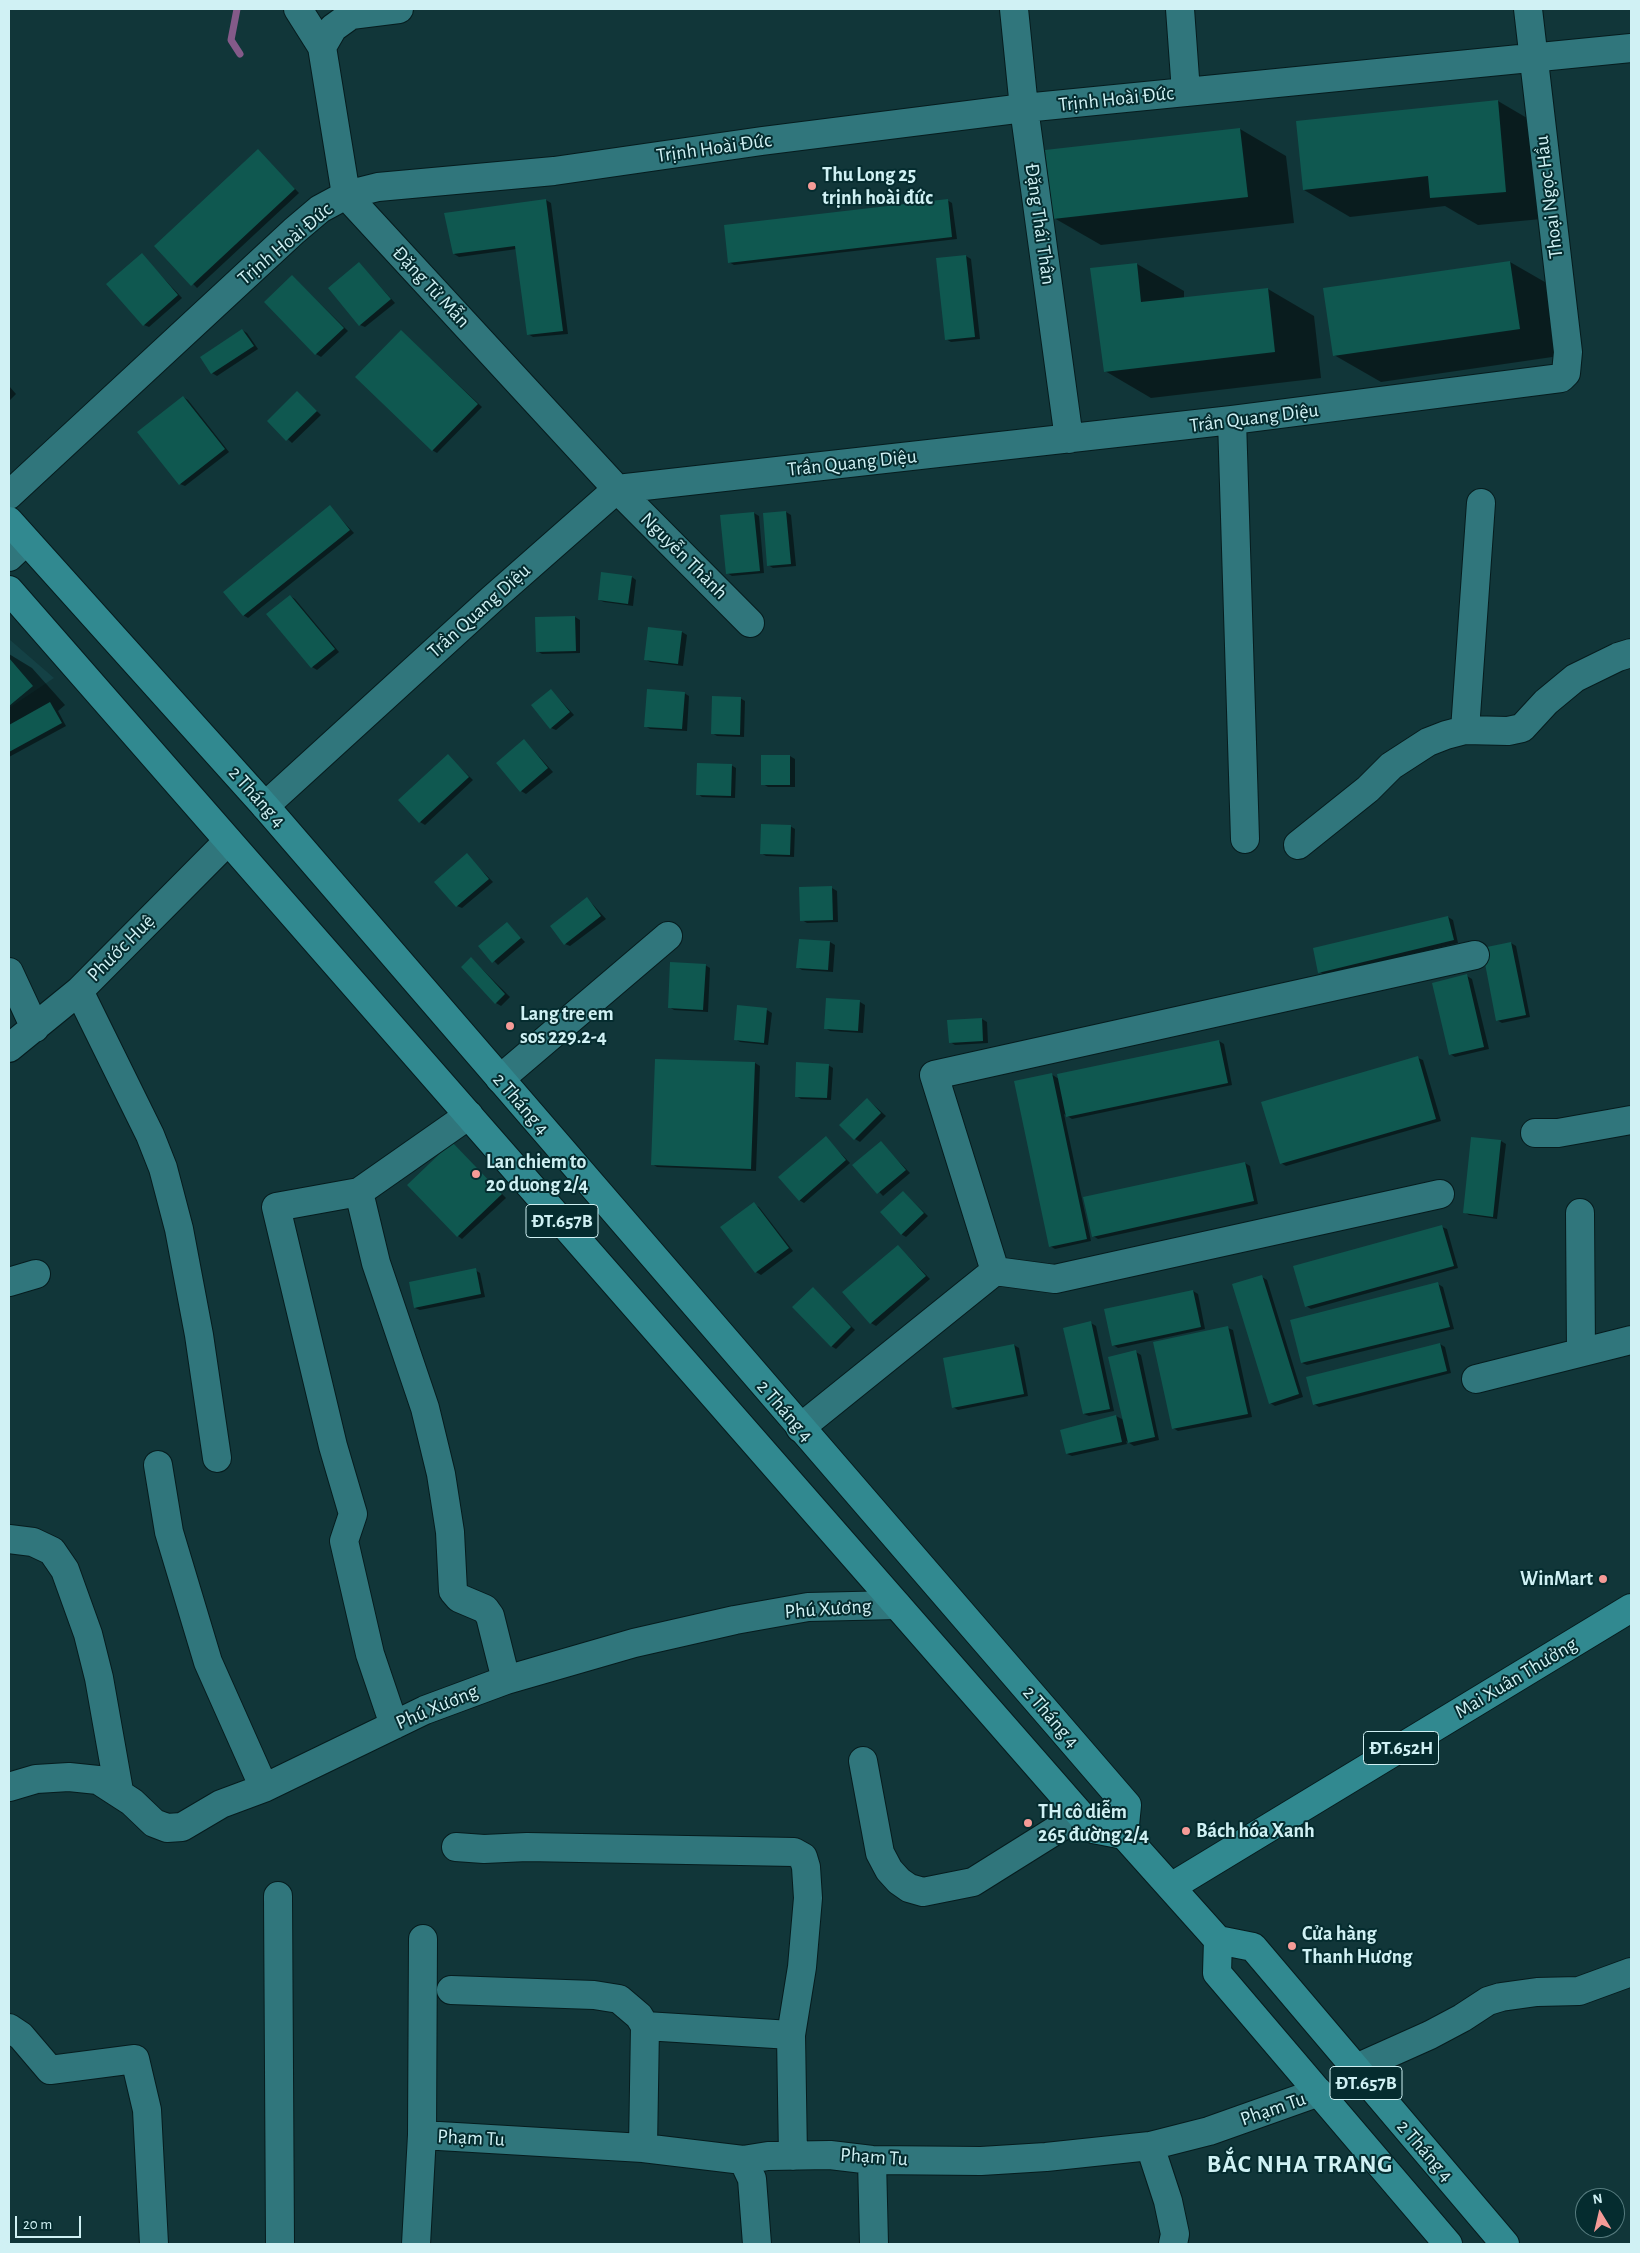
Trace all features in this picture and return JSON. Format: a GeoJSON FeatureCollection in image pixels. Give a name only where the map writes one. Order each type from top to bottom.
{"type":"FeatureCollection","features":[{"type":"Feature","properties":{"kind":"main road","name":"2 Tháng 4"},"geometry":{"type":"LineString","coordinates":[[9,521],[18,549],[265,806],[1127,1805],[1124,1835]]}},
{"type":"Feature","properties":{"kind":"main road","name":"ĐT.657B"},"geometry":{"type":"LineString","coordinates":[[9,590],[1080,1815],[1093,1829],[1124,1835]]}},
{"type":"Feature","properties":{"kind":"main road","name":"Mai Xuân Thưởng"},"geometry":{"type":"LineString","coordinates":[[1171,1887],[1631,1608]]}},
{"type":"Feature","properties":{"kind":"main road"},"geometry":{"type":"LineString","coordinates":[[1124,1835],[1218,1940]]}},
{"type":"Feature","properties":{"kind":"main road","name":"2 Tháng 4"},"geometry":{"type":"LineString","coordinates":[[1218,1940],[1253,1947],[1354,2069],[1505,2244]]}},
{"type":"Feature","properties":{"kind":"main road","name":"ĐT.657B"},"geometry":{"type":"LineString","coordinates":[[1218,1940],[1217,1973],[1448,2244]]}},
{"type":"Feature","properties":{"kind":"street"},"geometry":{"type":"LineString","coordinates":[[298,9],[322,47],[346,195]]}},
{"type":"Feature","properties":{"kind":"street"},"geometry":{"type":"LineString","coordinates":[[322,47],[333,28],[351,15],[399,9]]}},
{"type":"Feature","properties":{"kind":"street","name":"Đặng Thái Thân"},"geometry":{"type":"LineString","coordinates":[[1014,9],[1024,108],[1070,439]]}},
{"type":"Feature","properties":{"kind":"street"},"geometry":{"type":"LineString","coordinates":[[1180,9],[1186,92]]}},
{"type":"Feature","properties":{"kind":"street","name":"Thoại Ngọc Hầu"},"geometry":{"type":"LineString","coordinates":[[1528,9],[1532,57],[1568,352],[1566,373],[1557,381]]}},
{"type":"Feature","properties":{"kind":"street","name":"Trịnh Hoài Đức"},"geometry":{"type":"LineString","coordinates":[[9,494],[294,231],[320,208],[346,195],[378,188],[554,171],[762,141],[1024,108],[1631,48]]}},
{"type":"Feature","properties":{"kind":"street","name":"Đặng Tử Mẫn"},"geometry":{"type":"LineString","coordinates":[[346,195],[617,489]]}},
{"type":"Feature","properties":{"kind":"street","name":"Trần Quang Diệu"},"geometry":{"type":"LineString","coordinates":[[265,806],[492,599],[617,489],[1070,439],[1557,381]]}},
{"type":"Feature","properties":{"kind":"street"},"geometry":{"type":"LineString","coordinates":[[1232,420],[1245,839]]}},
{"type":"Feature","properties":{"kind":"street","name":"Nguyễn Thành"},"geometry":{"type":"LineString","coordinates":[[617,489],[750,623]]}},
{"type":"Feature","properties":{"kind":"street"},"geometry":{"type":"LineString","coordinates":[[1465,730],[1481,503]]}},
{"type":"Feature","properties":{"kind":"street"},"geometry":{"type":"LineString","coordinates":[[1298,845],[1368,789],[1391,766],[1428,742],[1446,734],[1465,730],[1508,731],[1522,728],[1546,702],[1575,678],[1618,657],[1631,653]]}},
{"type":"Feature","properties":{"kind":"street","name":"Phước Huệ"},"geometry":{"type":"LineString","coordinates":[[9,1048],[79,990],[228,841]]}},
{"type":"Feature","properties":{"kind":"street"},"geometry":{"type":"LineString","coordinates":[[500,1079],[668,936]]}},
{"type":"Feature","properties":{"kind":"street"},"geometry":{"type":"LineString","coordinates":[[995,1271],[934,1075],[1475,955]]}},
{"type":"Feature","properties":{"kind":"street"},"geometry":{"type":"LineString","coordinates":[[9,972],[35,1028]]}},
{"type":"Feature","properties":{"kind":"street"},"geometry":{"type":"LineString","coordinates":[[79,990],[150,1135],[163,1168],[179,1229],[191,1288],[217,1458]]}},
{"type":"Feature","properties":{"kind":"street"},"geometry":{"type":"LineString","coordinates":[[394,1725],[370,1654],[344,1541],[353,1514],[333,1446],[276,1207],[359,1192],[469,1114]]}},
{"type":"Feature","properties":{"kind":"street"},"geometry":{"type":"LineString","coordinates":[[1535,1133],[1558,1134],[1631,1120]]}},
{"type":"Feature","properties":{"kind":"street"},"geometry":{"type":"LineString","coordinates":[[359,1192],[376,1263],[425,1408],[441,1474],[450,1532],[453,1590],[459,1598],[485,1609],[490,1616],[506,1680]]}},
{"type":"Feature","properties":{"kind":"street"},"geometry":{"type":"LineString","coordinates":[[800,1428],[995,1271],[1054,1279],[1440,1194]]}},
{"type":"Feature","properties":{"kind":"street"},"geometry":{"type":"LineString","coordinates":[[1580,1213],[1581,1352]]}},
{"type":"Feature","properties":{"kind":"street"},"geometry":{"type":"LineString","coordinates":[[9,1282],[36,1274]]}},
{"type":"Feature","properties":{"kind":"street"},"geometry":{"type":"LineString","coordinates":[[1476,1379],[1631,1340]]}},
{"type":"Feature","properties":{"kind":"street"},"geometry":{"type":"LineString","coordinates":[[158,1465],[169,1532],[208,1662],[264,1788]]}},
{"type":"Feature","properties":{"kind":"street"},"geometry":{"type":"LineString","coordinates":[[9,1539],[33,1542],[52,1551],[65,1570],[88,1634],[99,1678],[119,1791]]}},
{"type":"Feature","properties":{"kind":"street","name":"Phú Xương"},"geometry":{"type":"LineString","coordinates":[[9,1786],[36,1779],[70,1777],[98,1780],[119,1791],[154,1823],[167,1828],[182,1827],[221,1804],[264,1788],[394,1725],[464,1694],[506,1680],[634,1643],[735,1620],[808,1607],[897,1605]]}},
{"type":"Feature","properties":{"kind":"street"},"geometry":{"type":"LineString","coordinates":[[863,1761],[880,1853],[889,1870],[899,1881],[909,1888],[923,1892],[973,1882],[1080,1815]]}},
{"type":"Feature","properties":{"kind":"street"},"geometry":{"type":"LineString","coordinates":[[456,1847],[484,1849],[527,1847],[794,1852],[803,1857],[806,1867],[808,1898],[802,1966],[791,2035],[793,2156]]}},
{"type":"Feature","properties":{"kind":"street"},"geometry":{"type":"LineString","coordinates":[[278,1896],[280,2244]]}},
{"type":"Feature","properties":{"kind":"street"},"geometry":{"type":"LineString","coordinates":[[416,2244],[422,2135],[423,1939]]}},
{"type":"Feature","properties":{"kind":"street"},"geometry":{"type":"LineString","coordinates":[[1354,2069],[1430,2035],[1462,2018],[1488,2001],[1501,1997],[1537,1992],[1579,1991],[1631,1972]]}},
{"type":"Feature","properties":{"kind":"street"},"geometry":{"type":"LineString","coordinates":[[451,1990],[594,1995],[619,1999],[639,2016],[645,2026],[643,2148]]}},
{"type":"Feature","properties":{"kind":"street"},"geometry":{"type":"LineString","coordinates":[[645,2026],[791,2035]]}},
{"type":"Feature","properties":{"kind":"street"},"geometry":{"type":"LineString","coordinates":[[9,2028],[22,2036],[50,2070],[135,2059],[147,2110],[154,2244]]}},
{"type":"Feature","properties":{"kind":"street","name":"Phạm Tu"},"geometry":{"type":"LineString","coordinates":[[422,2135],[643,2148],[743,2160],[768,2156],[830,2155],[872,2160],[981,2161],[1046,2157],[1150,2146],[1209,2131],[1319,2092]]}},
{"type":"Feature","properties":{"kind":"street"},"geometry":{"type":"LineString","coordinates":[[1150,2146],[1168,2201],[1176,2234],[1174,2244]]}},
{"type":"Feature","properties":{"kind":"street"},"geometry":{"type":"LineString","coordinates":[[743,2160],[752,2179],[757,2244]]}},
{"type":"Feature","properties":{"kind":"street"},"geometry":{"type":"LineString","coordinates":[[872,2160],[874,2244]]}},
{"type":"Feature","properties":{"kind":"shaded area"},"geometry":{"type":"Polygon","coordinates":[[[9,639],[54,678],[9,708],[9,639]]]}},
{"type":"Feature","properties":{"kind":"building"},"geometry":{"type":"Polygon","coordinates":[[[1498,100],[1506,192],[1430,198],[1428,176],[1303,190],[1296,121],[1498,100]]]}},
{"type":"Feature","properties":{"kind":"building"},"geometry":{"type":"Polygon","coordinates":[[[1240,128],[1248,197],[1053,219],[1045,150],[1240,128]]]}},
{"type":"Feature","properties":{"kind":"building"},"geometry":{"type":"Polygon","coordinates":[[[258,149],[295,189],[191,286],[154,246],[258,149]]]}},
{"type":"Feature","properties":{"kind":"building"},"geometry":{"type":"Polygon","coordinates":[[[546,199],[563,331],[527,335],[515,246],[453,254],[444,213],[546,199]]]}},
{"type":"Feature","properties":{"kind":"building"},"geometry":{"type":"Polygon","coordinates":[[[948,199],[952,237],[728,263],[724,225],[948,199]]]}},
{"type":"Feature","properties":{"kind":"building"},"geometry":{"type":"Polygon","coordinates":[[[142,253],[178,295],[143,326],[106,284],[142,253]]]}},
{"type":"Feature","properties":{"kind":"building"},"geometry":{"type":"Polygon","coordinates":[[[966,255],[975,337],[945,340],[936,258],[966,255]]]}},
{"type":"Feature","properties":{"kind":"building"},"geometry":{"type":"Polygon","coordinates":[[[1510,261],[1520,329],[1333,356],[1323,288],[1510,261]]]}},
{"type":"Feature","properties":{"kind":"building"},"geometry":{"type":"Polygon","coordinates":[[[359,262],[391,299],[359,326],[328,288],[359,262]]]}},
{"type":"Feature","properties":{"kind":"building"},"geometry":{"type":"Polygon","coordinates":[[[1137,263],[1141,302],[1268,288],[1275,352],[1104,372],[1090,268],[1137,263]]]}},
{"type":"Feature","properties":{"kind":"building"},"geometry":{"type":"Polygon","coordinates":[[[292,275],[344,328],[315,355],[264,302],[292,275]]]}},
{"type":"Feature","properties":{"kind":"building"},"geometry":{"type":"Polygon","coordinates":[[[242,329],[254,346],[211,374],[200,357],[242,329]]]}},
{"type":"Feature","properties":{"kind":"building"},"geometry":{"type":"Polygon","coordinates":[[[401,330],[478,404],[432,451],[355,377],[401,330]]]}},
{"type":"Feature","properties":{"kind":"building"},"geometry":{"type":"Polygon","coordinates":[[[297,391],[317,411],[286,441],[267,421],[297,391]]]}},
{"type":"Feature","properties":{"kind":"building"},"geometry":{"type":"Polygon","coordinates":[[[183,396],[225,449],[179,485],[137,432],[183,396]]]}},
{"type":"Feature","properties":{"kind":"building"},"geometry":{"type":"Polygon","coordinates":[[[330,505],[350,530],[243,616],[223,592],[330,505]]]}},
{"type":"Feature","properties":{"kind":"building"},"geometry":{"type":"Polygon","coordinates":[[[786,511],[791,564],[767,566],[763,513],[786,511]]]}},
{"type":"Feature","properties":{"kind":"building"},"geometry":{"type":"Polygon","coordinates":[[[754,512],[760,571],[726,574],[720,515],[754,512]]]}},
{"type":"Feature","properties":{"kind":"building"},"geometry":{"type":"Polygon","coordinates":[[[601,572],[632,576],[628,604],[598,600],[601,572]]]}},
{"type":"Feature","properties":{"kind":"building"},"geometry":{"type":"Polygon","coordinates":[[[290,595],[335,649],[311,668],[266,614],[290,595]]]}},
{"type":"Feature","properties":{"kind":"building"},"geometry":{"type":"Polygon","coordinates":[[[575,616],[576,651],[536,652],[535,617],[575,616]]]}},
{"type":"Feature","properties":{"kind":"building"},"geometry":{"type":"Polygon","coordinates":[[[648,627],[682,631],[678,664],[644,660],[648,627]]]}},
{"type":"Feature","properties":{"kind":"building"},"geometry":{"type":"Polygon","coordinates":[[[9,658],[33,686],[9,706],[9,658]]]}},
{"type":"Feature","properties":{"kind":"building"},"geometry":{"type":"Polygon","coordinates":[[[551,689],[570,712],[550,729],[531,705],[551,689]]]}},
{"type":"Feature","properties":{"kind":"building"},"geometry":{"type":"Polygon","coordinates":[[[647,689],[685,692],[682,729],[644,727],[647,689]]]}},
{"type":"Feature","properties":{"kind":"building"},"geometry":{"type":"Polygon","coordinates":[[[712,696],[741,697],[740,735],[711,734],[712,696]]]}},
{"type":"Feature","properties":{"kind":"building"},"geometry":{"type":"Polygon","coordinates":[[[50,702],[62,723],[9,752],[9,725],[50,702]]]}},
{"type":"Feature","properties":{"kind":"building"},"geometry":{"type":"Polygon","coordinates":[[[524,739],[548,768],[520,792],[496,763],[524,739]]]}},
{"type":"Feature","properties":{"kind":"building"},"geometry":{"type":"Polygon","coordinates":[[[448,754],[469,777],[419,823],[398,800],[448,754]]]}},
{"type":"Feature","properties":{"kind":"building"},"geometry":{"type":"Polygon","coordinates":[[[761,755],[790,755],[790,785],[761,785],[761,755]]]}},
{"type":"Feature","properties":{"kind":"building"},"geometry":{"type":"Polygon","coordinates":[[[697,763],[732,764],[731,796],[696,795],[697,763]]]}},
{"type":"Feature","properties":{"kind":"building"},"geometry":{"type":"Polygon","coordinates":[[[761,824],[791,825],[790,855],[760,854],[761,824]]]}},
{"type":"Feature","properties":{"kind":"building"},"geometry":{"type":"Polygon","coordinates":[[[467,853],[489,879],[456,907],[434,882],[467,853]]]}},
{"type":"Feature","properties":{"kind":"building"},"geometry":{"type":"Polygon","coordinates":[[[832,886],[833,920],[800,921],[799,887],[832,886]]]}},
{"type":"Feature","properties":{"kind":"building"},"geometry":{"type":"Polygon","coordinates":[[[587,897],[601,916],[564,945],[550,926],[587,897]]]}},
{"type":"Feature","properties":{"kind":"building"},"geometry":{"type":"Polygon","coordinates":[[[1448,916],[1454,940],[1318,973],[1313,948],[1448,916]]]}},
{"type":"Feature","properties":{"kind":"building"},"geometry":{"type":"Polygon","coordinates":[[[507,922],[521,938],[492,963],[478,946],[507,922]]]}},
{"type":"Feature","properties":{"kind":"building"},"geometry":{"type":"Polygon","coordinates":[[[799,939],[830,941],[828,970],[796,968],[799,939]]]}},
{"type":"Feature","properties":{"kind":"building"},"geometry":{"type":"Polygon","coordinates":[[[1511,942],[1526,1015],[1496,1021],[1482,948],[1511,942]]]}},
{"type":"Feature","properties":{"kind":"building"},"geometry":{"type":"Polygon","coordinates":[[[471,957],[505,994],[495,1004],[461,967],[471,957]]]}},
{"type":"Feature","properties":{"kind":"building"},"geometry":{"type":"Polygon","coordinates":[[[670,962],[706,964],[703,1010],[668,1008],[670,962]]]}},
{"type":"Feature","properties":{"kind":"building"},"geometry":{"type":"Polygon","coordinates":[[[1467,974],[1484,1047],[1449,1055],[1432,983],[1467,974]]]}},
{"type":"Feature","properties":{"kind":"building"},"geometry":{"type":"Polygon","coordinates":[[[826,998],[860,1000],[858,1031],[824,1029],[826,998]]]}},
{"type":"Feature","properties":{"kind":"building"},"geometry":{"type":"Polygon","coordinates":[[[737,1005],[767,1008],[764,1043],[734,1040],[737,1005]]]}},
{"type":"Feature","properties":{"kind":"building"},"geometry":{"type":"Polygon","coordinates":[[[982,1018],[983,1041],[949,1043],[947,1020],[982,1018]]]}},
{"type":"Feature","properties":{"kind":"building"},"geometry":{"type":"Polygon","coordinates":[[[1219,1040],[1228,1083],[1066,1117],[1057,1074],[1219,1040]]]}},
{"type":"Feature","properties":{"kind":"building"},"geometry":{"type":"Polygon","coordinates":[[[1418,1056],[1436,1119],[1280,1164],[1261,1102],[1418,1056]]]}},
{"type":"Feature","properties":{"kind":"building"},"geometry":{"type":"Polygon","coordinates":[[[655,1059],[755,1062],[751,1169],[651,1165],[655,1059]]]}},
{"type":"Feature","properties":{"kind":"building"},"geometry":{"type":"Polygon","coordinates":[[[796,1062],[829,1064],[827,1098],[795,1097],[796,1062]]]}},
{"type":"Feature","properties":{"kind":"building"},"geometry":{"type":"Polygon","coordinates":[[[1052,1073],[1087,1239],[1049,1247],[1014,1081],[1052,1073]]]}},
{"type":"Feature","properties":{"kind":"building"},"geometry":{"type":"Polygon","coordinates":[[[867,1098],[881,1113],[854,1140],[839,1125],[867,1098]]]}},
{"type":"Feature","properties":{"kind":"building"},"geometry":{"type":"Polygon","coordinates":[[[826,1136],[846,1160],[799,1201],[778,1177],[826,1136]]]}},
{"type":"Feature","properties":{"kind":"building"},"geometry":{"type":"Polygon","coordinates":[[[1471,1137],[1501,1140],[1493,1217],[1463,1213],[1471,1137]]]}},
{"type":"Feature","properties":{"kind":"building"},"geometry":{"type":"Polygon","coordinates":[[[881,1141],[906,1170],[877,1194],[852,1165],[881,1141]]]}},
{"type":"Feature","properties":{"kind":"building"},"geometry":{"type":"Polygon","coordinates":[[[452,1142],[502,1194],[457,1237],[407,1185],[452,1142]]]}},
{"type":"Feature","properties":{"kind":"building"},"geometry":{"type":"Polygon","coordinates":[[[1245,1162],[1254,1201],[1092,1237],[1083,1197],[1245,1162]]]}},
{"type":"Feature","properties":{"kind":"building"},"geometry":{"type":"Polygon","coordinates":[[[903,1191],[924,1213],[901,1235],[880,1212],[903,1191]]]}},
{"type":"Feature","properties":{"kind":"building"},"geometry":{"type":"Polygon","coordinates":[[[754,1202],[789,1248],[755,1273],[720,1227],[754,1202]]]}},
{"type":"Feature","properties":{"kind":"building"},"geometry":{"type":"Polygon","coordinates":[[[1442,1225],[1454,1266],[1305,1307],[1293,1266],[1442,1225]]]}},
{"type":"Feature","properties":{"kind":"building"},"geometry":{"type":"Polygon","coordinates":[[[898,1245],[926,1276],[870,1324],[842,1292],[898,1245]]]}},
{"type":"Feature","properties":{"kind":"building"},"geometry":{"type":"Polygon","coordinates":[[[476,1268],[481,1294],[414,1308],[409,1282],[476,1268]]]}},
{"type":"Feature","properties":{"kind":"building"},"geometry":{"type":"Polygon","coordinates":[[[1262,1275],[1299,1394],[1269,1404],[1232,1284],[1262,1275]]]}},
{"type":"Feature","properties":{"kind":"building"},"geometry":{"type":"Polygon","coordinates":[[[1438,1282],[1450,1327],[1301,1363],[1290,1320],[1438,1282]]]}},
{"type":"Feature","properties":{"kind":"building"},"geometry":{"type":"Polygon","coordinates":[[[813,1287],[851,1327],[831,1347],[792,1307],[813,1287]]]}},
{"type":"Feature","properties":{"kind":"building"},"geometry":{"type":"Polygon","coordinates":[[[1193,1290],[1201,1327],[1112,1346],[1104,1309],[1193,1290]]]}},
{"type":"Feature","properties":{"kind":"building"},"geometry":{"type":"Polygon","coordinates":[[[1091,1321],[1110,1409],[1083,1414],[1063,1328],[1091,1321]]]}},
{"type":"Feature","properties":{"kind":"building"},"geometry":{"type":"Polygon","coordinates":[[[1228,1326],[1248,1414],[1172,1429],[1153,1342],[1228,1326]]]}},
{"type":"Feature","properties":{"kind":"building"},"geometry":{"type":"Polygon","coordinates":[[[1440,1343],[1447,1371],[1313,1405],[1306,1377],[1440,1343]]]}},
{"type":"Feature","properties":{"kind":"building"},"geometry":{"type":"Polygon","coordinates":[[[1014,1344],[1024,1394],[952,1408],[943,1358],[1014,1344]]]}},
{"type":"Feature","properties":{"kind":"building"},"geometry":{"type":"Polygon","coordinates":[[[1136,1350],[1155,1437],[1128,1443],[1108,1357],[1136,1350]]]}},
{"type":"Feature","properties":{"kind":"building"},"geometry":{"type":"Polygon","coordinates":[[[1116,1415],[1122,1442],[1066,1454],[1060,1430],[1116,1415]]]}},
{"type":"Feature","properties":{"kind":"waterway"},"geometry":{"type":"LineString","coordinates":[[237,9],[231,40],[240,54]]}},
{"type":"Feature","properties":{"kind":"place","name":"Thu Long 25 trịnh hoài đức"},"geometry":{"type":"Point","coordinates":[812,186]}},
{"type":"Feature","properties":{"kind":"place","name":"Lang tre em sos 229.2-4"},"geometry":{"type":"Point","coordinates":[510,1026]}},
{"type":"Feature","properties":{"kind":"place","name":"Lan chiem to 20 duong 2/4"},"geometry":{"type":"Point","coordinates":[476,1174]}},
{"type":"Feature","properties":{"kind":"place","name":"WinMart"},"geometry":{"type":"Point","coordinates":[1603,1579]}},
{"type":"Feature","properties":{"kind":"place","name":"TH cô diễm 265 đường 2/4"},"geometry":{"type":"Point","coordinates":[1028,1823]}},
{"type":"Feature","properties":{"kind":"place","name":"Bách hóa Xanh"},"geometry":{"type":"Point","coordinates":[1186,1831]}},
{"type":"Feature","properties":{"kind":"place","name":"Cửa hàng Thanh Hương"},"geometry":{"type":"Point","coordinates":[1292,1946]}},
{"type":"Feature","properties":{"kind":"district","name":"BẮC NHA TRANG"},"geometry":{"type":"Point","coordinates":[1300,2164]}}]}
